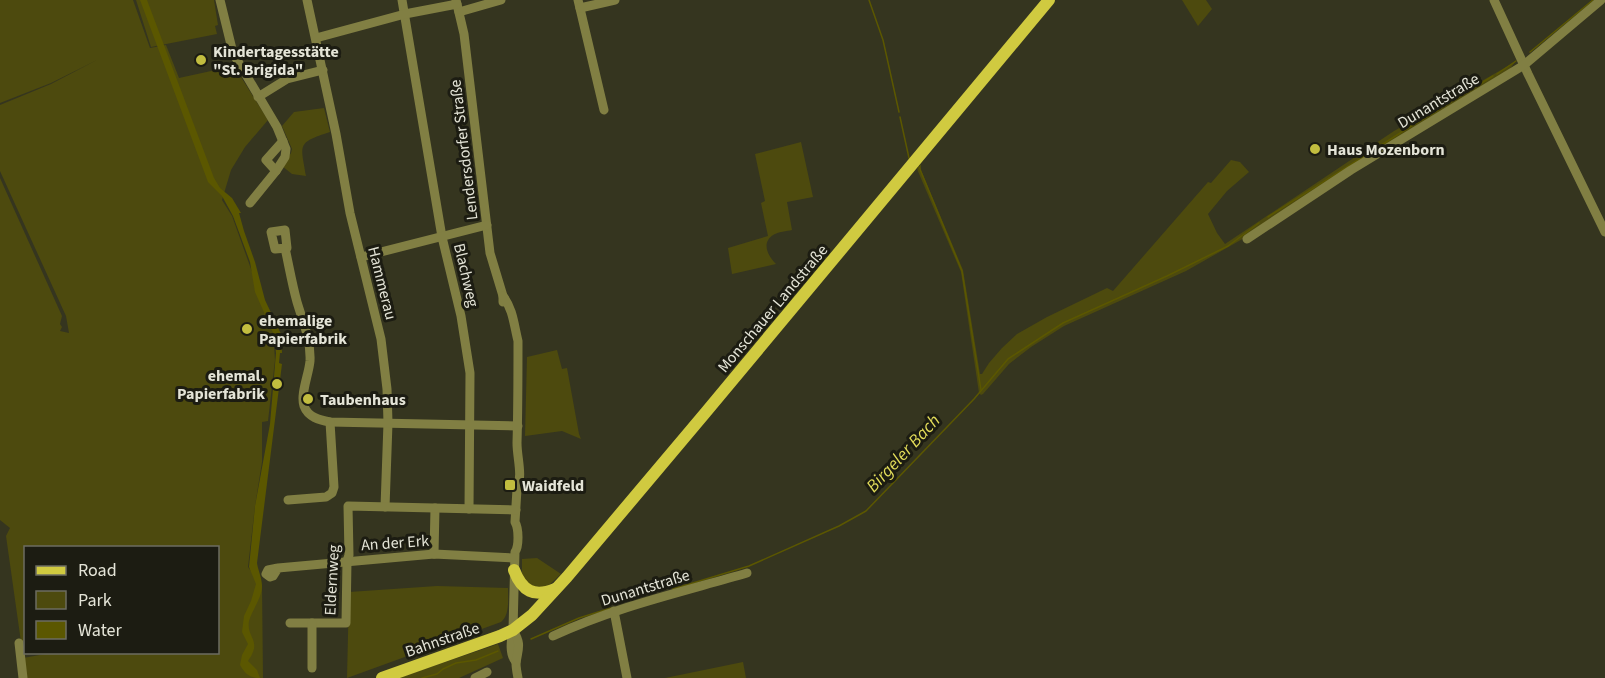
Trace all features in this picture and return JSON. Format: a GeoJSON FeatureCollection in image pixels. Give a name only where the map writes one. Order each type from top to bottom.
{"type":"FeatureCollection","features":[{"type":"Feature","properties":{"kind":"main road","name":"Monschauer Landstraße"},"geometry":{"type":"LineString","coordinates":[[513,630],[539,609],[639,493],[1049,0]]}},
{"type":"Feature","properties":{"kind":"main road"},"geometry":{"type":"LineString","coordinates":[[514,560],[520,584],[530,592],[541,593],[556,589]]}},
{"type":"Feature","properties":{"kind":"main road","name":"Bahnstraße"},"geometry":{"type":"LineString","coordinates":[[382,678],[513,630]]}},
{"type":"Feature","properties":{"kind":"street"},"geometry":{"type":"LineString","coordinates":[[220,0],[233,53],[277,127],[286,149],[286,154],[276,171],[250,203]]}},
{"type":"Feature","properties":{"kind":"street","name":"Hammerau"},"geometry":{"type":"LineString","coordinates":[[307,0],[336,134],[350,213],[381,339],[388,423],[386,507]]}},
{"type":"Feature","properties":{"kind":"street","name":"Blachweg"},"geometry":{"type":"LineString","coordinates":[[402,0],[442,237],[461,316],[470,374],[469,508]]}},
{"type":"Feature","properties":{"kind":"street"},"geometry":{"type":"LineString","coordinates":[[316,38],[405,14],[501,0]]}},
{"type":"Feature","properties":{"kind":"street"},"geometry":{"type":"LineString","coordinates":[[604,110],[579,4],[615,0]]}},
{"type":"Feature","properties":{"kind":"street"},"geometry":{"type":"LineString","coordinates":[[1494,0],[1605,232]]}},
{"type":"Feature","properties":{"kind":"street","name":"Dunantstraße"},"geometry":{"type":"LineString","coordinates":[[1246,239],[1351,170],[1524,65],[1601,0]]}},
{"type":"Feature","properties":{"kind":"street","name":"Lendersdorfer Straße"},"geometry":{"type":"LineString","coordinates":[[457,5],[464,34],[490,253],[503,296],[502,300],[510,322],[514,325],[518,341],[519,486],[515,522],[518,525],[518,539],[514,560],[513,630],[519,639],[519,657],[516,662],[518,678]]}},
{"type":"Feature","properties":{"kind":"street"},"geometry":{"type":"LineString","coordinates":[[258,97],[287,79],[323,70]]}},
{"type":"Feature","properties":{"kind":"street"},"geometry":{"type":"LineString","coordinates":[[362,257],[487,225]]}},
{"type":"Feature","properties":{"kind":"street"},"geometry":{"type":"LineString","coordinates":[[285,248],[293,289],[310,348],[310,361],[303,397],[303,403],[309,415],[330,422],[518,426]]}},
{"type":"Feature","properties":{"kind":"street"},"geometry":{"type":"LineString","coordinates":[[288,500],[326,497],[332,493],[334,487],[330,422]]}},
{"type":"Feature","properties":{"kind":"street","name":"Eldernweg"},"geometry":{"type":"LineString","coordinates":[[290,622],[346,623],[349,555],[348,506],[386,507]]}},
{"type":"Feature","properties":{"kind":"street"},"geometry":{"type":"LineString","coordinates":[[386,507],[516,510]]}},
{"type":"Feature","properties":{"kind":"street"},"geometry":{"type":"LineString","coordinates":[[434,554],[435,508]]}},
{"type":"Feature","properties":{"kind":"street","name":"An der Erk"},"geometry":{"type":"LineString","coordinates":[[278,568],[434,554],[514,560]]}},
{"type":"Feature","properties":{"kind":"street","name":"Dunantstraße"},"geometry":{"type":"LineString","coordinates":[[553,636],[614,611],[747,573]]}},
{"type":"Feature","properties":{"kind":"street"},"geometry":{"type":"LineString","coordinates":[[614,611],[627,678]]}},
{"type":"Feature","properties":{"kind":"street","name":"Eldernweg"},"geometry":{"type":"LineString","coordinates":[[312,623],[312,668]]}},
{"type":"Feature","properties":{"kind":"street"},"geometry":{"type":"LineString","coordinates":[[19,643],[23,678]]}},
{"type":"Feature","properties":{"kind":"street"},"geometry":{"type":"LineString","coordinates":[[475,678],[487,672]]}},
{"type":"Feature","properties":{"kind":"green space"},"geometry":{"type":"Polygon","coordinates":[[[0,0],[133,0],[150,48],[166,45],[179,78],[234,66],[268,120],[245,147],[231,170],[222,200],[232,216],[273,330],[275,360],[268,421],[262,422],[262,462],[248,567],[262,585],[263,678],[26,678],[23,658],[45,654],[219,654],[219,546],[24,546],[24,641],[21,642],[6,536],[10,528],[0,520],[0,178],[62,316],[60,331],[69,333],[66,316],[0,171],[0,105],[51,84],[97,60],[51,83],[0,103],[0,0]]]}},
{"type":"Feature","properties":{"kind":"green space"},"geometry":{"type":"Polygon","coordinates":[[[136,0],[214,0],[217,34],[151,47],[136,0]]]}},
{"type":"Feature","properties":{"kind":"green space"},"geometry":{"type":"Polygon","coordinates":[[[1182,0],[1206,0],[1212,9],[1198,26],[1182,0]]]}},
{"type":"Feature","properties":{"kind":"green space"},"geometry":{"type":"Polygon","coordinates":[[[1515,62],[1510,69],[1246,237],[1186,271],[1064,326],[1009,364],[983,394],[979,393],[961,272],[917,169],[921,164],[921,170],[963,270],[980,374],[982,374],[1002,348],[1017,334],[1107,288],[1113,291],[1208,182],[1211,183],[1231,160],[1240,162],[1249,172],[1227,191],[1208,214],[1225,244],[1394,131],[1515,62]]]}},
{"type":"Feature","properties":{"kind":"green space"},"geometry":{"type":"Polygon","coordinates":[[[324,108],[330,132],[311,139],[303,146],[306,176],[292,174],[282,166],[292,149],[282,126],[294,112],[324,108]]]}},
{"type":"Feature","properties":{"kind":"green space"},"geometry":{"type":"Polygon","coordinates":[[[801,142],[813,197],[787,202],[792,230],[773,235],[767,242],[768,253],[776,264],[732,274],[728,248],[768,236],[761,203],[765,201],[755,154],[801,142]]]}},
{"type":"Feature","properties":{"kind":"green space"},"geometry":{"type":"Polygon","coordinates":[[[557,350],[562,369],[567,368],[581,439],[562,431],[525,436],[527,357],[557,350]]]}},
{"type":"Feature","properties":{"kind":"green space"},"geometry":{"type":"Polygon","coordinates":[[[537,558],[561,574],[547,587],[533,589],[522,577],[522,559],[537,558]]]}},
{"type":"Feature","properties":{"kind":"green space"},"geometry":{"type":"Polygon","coordinates":[[[437,586],[508,588],[506,615],[501,622],[347,678],[349,592],[437,586]]]}},
{"type":"Feature","properties":{"kind":"green space"},"geometry":{"type":"Polygon","coordinates":[[[498,644],[503,658],[459,678],[398,678],[498,644]]]}},
{"type":"Feature","properties":{"kind":"green space"},"geometry":{"type":"Polygon","coordinates":[[[743,662],[746,678],[665,678],[743,662]]]}},
{"type":"Feature","properties":{"kind":"water"},"geometry":{"type":"Polygon","coordinates":[[[140,0],[147,0],[214,178],[220,188],[232,198],[241,213],[239,213],[265,300],[281,334],[282,353],[280,353],[279,363],[282,364],[257,563],[262,590],[249,621],[254,648],[248,661],[257,670],[260,678],[248,675],[240,665],[248,644],[242,632],[244,616],[256,584],[249,567],[255,506],[270,424],[276,353],[274,335],[255,292],[250,262],[233,216],[222,196],[208,182],[140,0]]]}},
{"type":"Feature","properties":{"kind":"waterway"},"geometry":{"type":"LineString","coordinates":[[869,0],[883,40],[899,112]]}},
{"type":"Feature","properties":{"kind":"waterway","name":"Birgeler Bach"},"geometry":{"type":"LineString","coordinates":[[1530,52],[1593,0]]}},
{"type":"Feature","properties":{"kind":"waterway","name":"Birgeler Bach"},"geometry":{"type":"LineString","coordinates":[[1497,74],[1516,61]]}},
{"type":"Feature","properties":{"kind":"waterway","name":"Birgeler Bach"},"geometry":{"type":"LineString","coordinates":[[1444,106],[1493,76]]}},
{"type":"Feature","properties":{"kind":"waterway","name":"Birgeler Bach"},"geometry":{"type":"LineString","coordinates":[[1268,217],[1440,109]]}},
{"type":"Feature","properties":{"kind":"waterway"},"geometry":{"type":"LineString","coordinates":[[900,117],[909,158]]}},
{"type":"Feature","properties":{"kind":"waterway"},"geometry":{"type":"LineString","coordinates":[[919,167],[962,271],[981,390]]}},
{"type":"Feature","properties":{"kind":"waterway","name":"Birgeler Bach"},"geometry":{"type":"LineString","coordinates":[[673,589],[749,566],[839,526],[866,511],[974,399],[1008,359],[1063,323],[1228,246],[1259,223]]}},
{"type":"Feature","properties":{"kind":"waterway","name":"Birgeler Bach"},"geometry":{"type":"LineString","coordinates":[[531,639],[579,618],[611,608]]}},
{"type":"Feature","properties":{"kind":"waterway","name":"Birgeler Bach"},"geometry":{"type":"LineString","coordinates":[[422,678],[437,674],[456,663],[476,660],[498,651]]}},
{"type":"Feature","properties":{"kind":"place","name":"Kindertagesstätte \"St. Brigida\""},"geometry":{"type":"Point","coordinates":[201,60]}},
{"type":"Feature","properties":{"kind":"place","name":"Haus Mozenborn"},"geometry":{"type":"Point","coordinates":[1315,149]}},
{"type":"Feature","properties":{"kind":"place","name":"ehemalige Papierfabrik"},"geometry":{"type":"Point","coordinates":[247,329]}},
{"type":"Feature","properties":{"kind":"place","name":"ehemal. Papierfabrik"},"geometry":{"type":"Point","coordinates":[277,384]}},
{"type":"Feature","properties":{"kind":"place","name":"Taubenhaus"},"geometry":{"type":"Point","coordinates":[308,399]}},
{"type":"Feature","properties":{"kind":"place","name":"Waidfeld"},"geometry":{"type":"Point","coordinates":[510,485]}}]}
